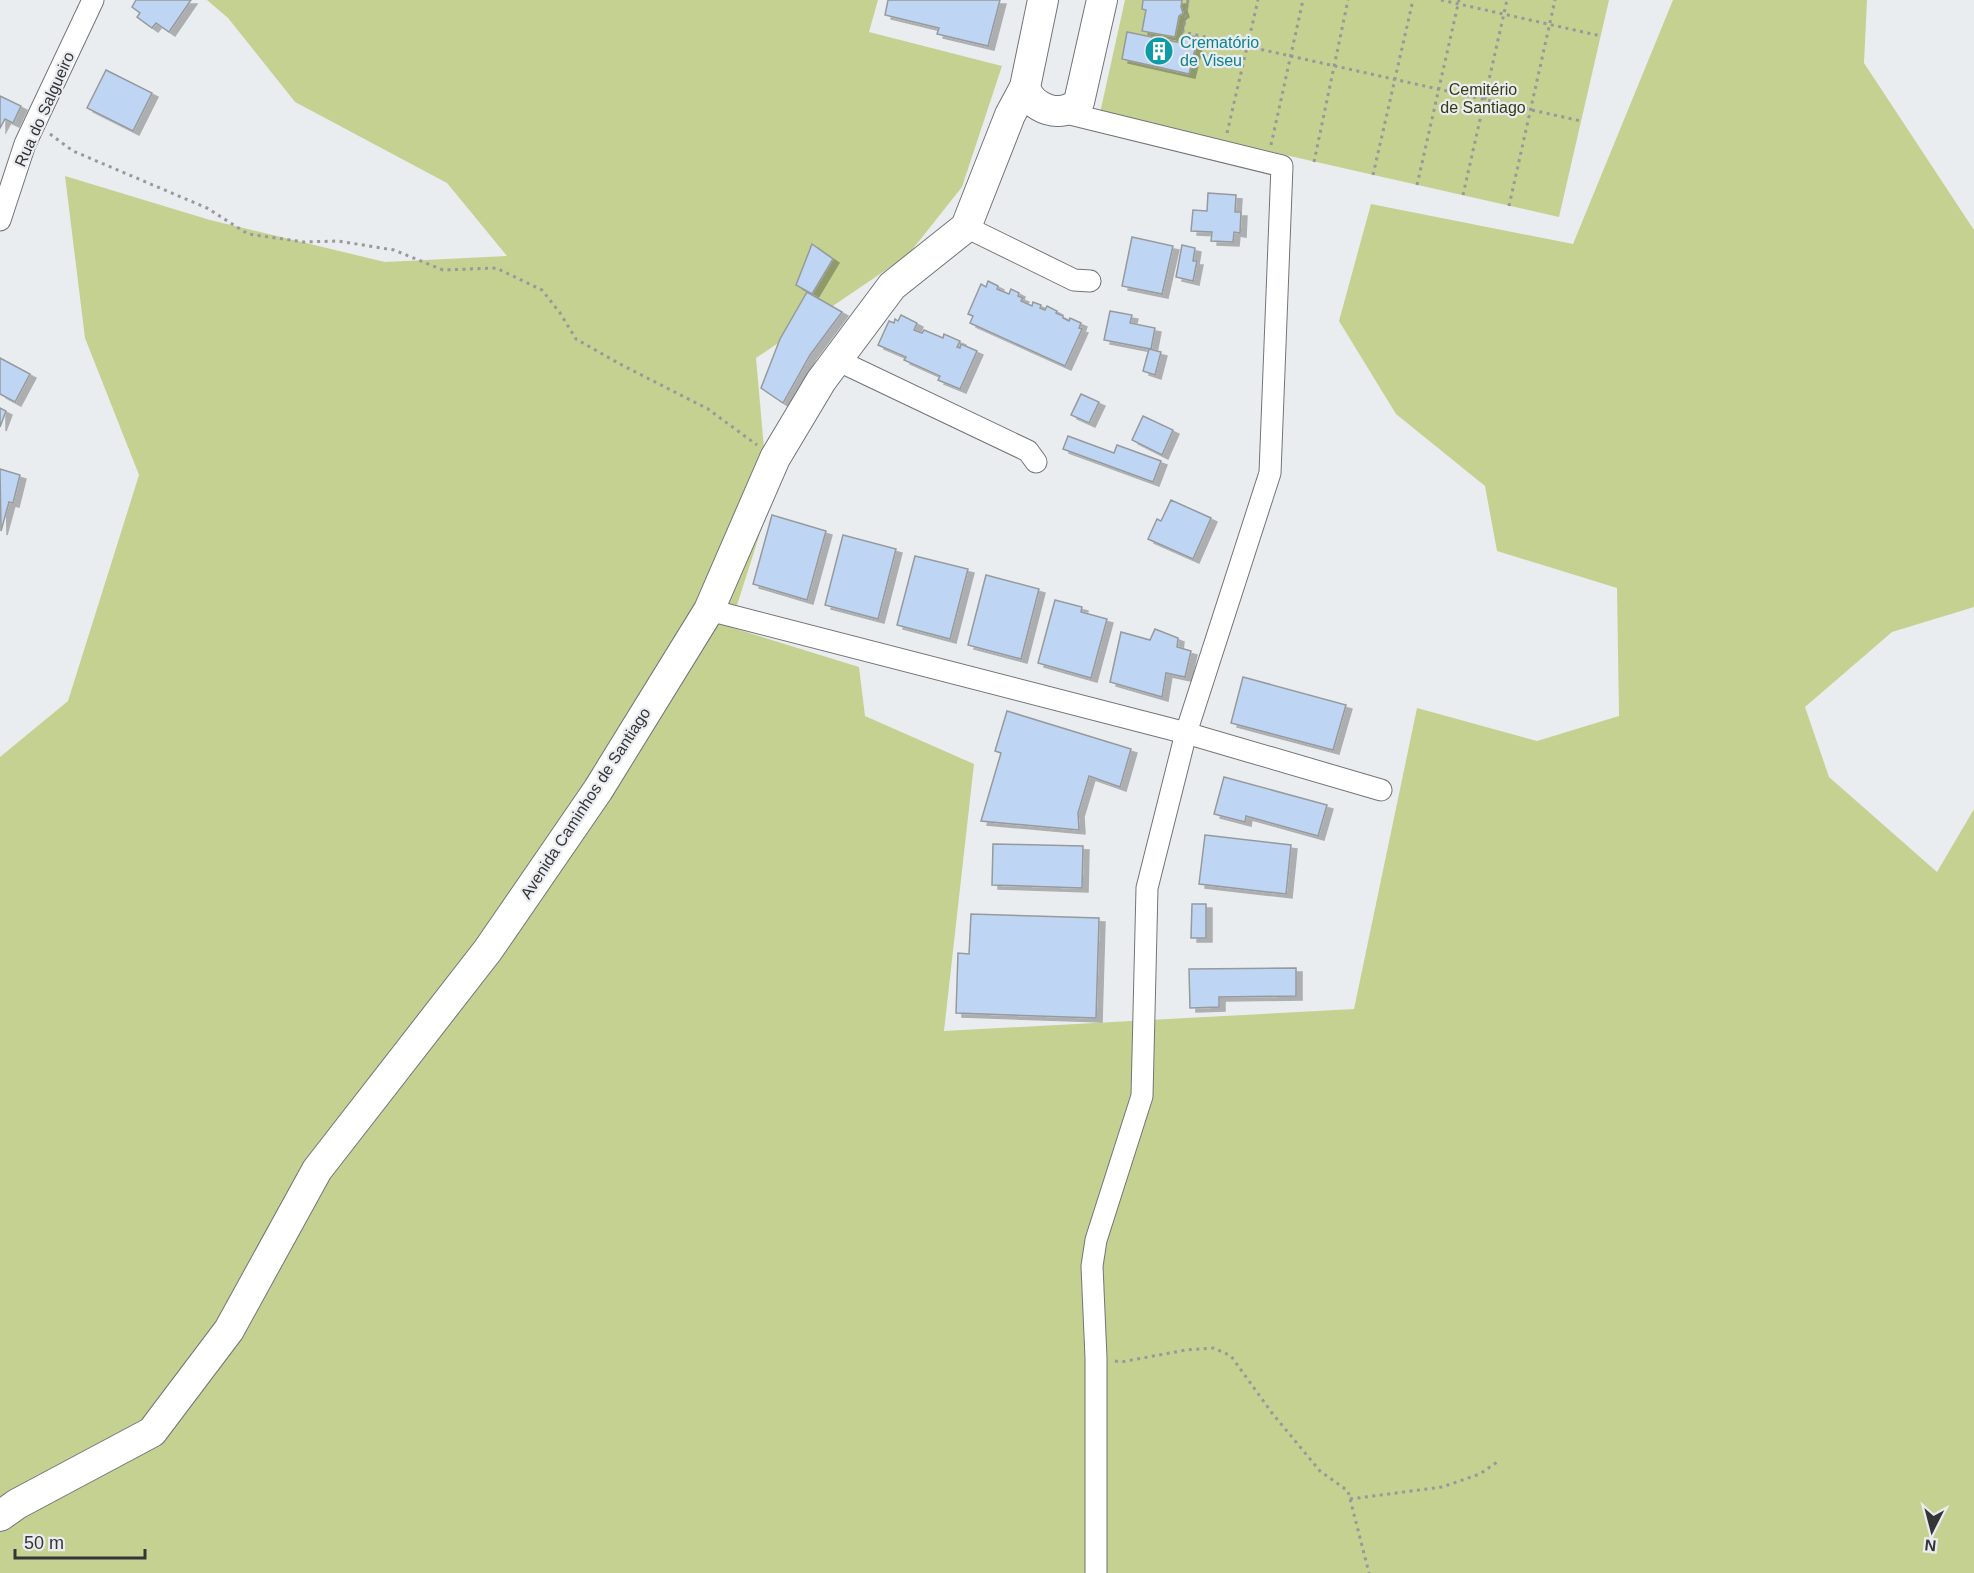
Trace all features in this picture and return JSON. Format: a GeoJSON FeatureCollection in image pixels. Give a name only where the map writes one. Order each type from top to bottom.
{"type":"FeatureCollection","features":[{"type":"Feature","properties":{"kind":"street","name":"Rua do Salgueiro"},"geometry":{"type":"LineString","coordinates":[[0,220],[25,144],[93,0]]}},
{"type":"Feature","properties":{"kind":"street","name":"Avenida Caminhos de Santiago"},"geometry":{"type":"LineString","coordinates":[[0,1516],[17,1504],[152,1432],[229,1330],[317,1170],[488,950],[598,790],[709,610],[775,458],[821,381],[892,286],[966,227],[1010,115],[1024,87],[1043,0]]}},
{"type":"Feature","properties":{"kind":"street"},"geometry":{"type":"LineString","coordinates":[[1062,112],[1079,102],[1102,0]]}},
{"type":"Feature","properties":{"kind":"street"},"geometry":{"type":"LineString","coordinates":[[1024,87],[1031,100],[1037,105],[1282,166],[1270,473],[1186,733],[1147,888],[1142,1096],[1096,1240],[1092,1266],[1096,1358],[1096,1573]]}},
{"type":"Feature","properties":{"kind":"street"},"geometry":{"type":"LineString","coordinates":[[966,227],[1074,280],[1090,281]]}},
{"type":"Feature","properties":{"kind":"street"},"geometry":{"type":"LineString","coordinates":[[837,360],[1028,451],[1036,462]]}},
{"type":"Feature","properties":{"kind":"street"},"geometry":{"type":"LineString","coordinates":[[709,610],[1186,733],[1381,790]]}},
{"type":"Feature","properties":{"kind":"path"},"geometry":{"type":"LineString","coordinates":[[1188,0],[1183,32],[1581,121]]}},
{"type":"Feature","properties":{"kind":"path"},"geometry":{"type":"LineString","coordinates":[[1225,141],[1258,0]]}},
{"type":"Feature","properties":{"kind":"path"},"geometry":{"type":"LineString","coordinates":[[1269,151],[1303,0]]}},
{"type":"Feature","properties":{"kind":"path"},"geometry":{"type":"LineString","coordinates":[[1314,162],[1348,0]]}},
{"type":"Feature","properties":{"kind":"path"},"geometry":{"type":"LineString","coordinates":[[1373,175],[1413,0]]}},
{"type":"Feature","properties":{"kind":"path"},"geometry":{"type":"LineString","coordinates":[[1441,0],[1459,2],[1600,36]]}},
{"type":"Feature","properties":{"kind":"path"},"geometry":{"type":"LineString","coordinates":[[1463,195],[1507,0]]}},
{"type":"Feature","properties":{"kind":"path"},"geometry":{"type":"LineString","coordinates":[[1509,206],[1555,0]]}},
{"type":"Feature","properties":{"kind":"path"},"geometry":{"type":"LineString","coordinates":[[1418,185],[1459,2]]}},
{"type":"Feature","properties":{"kind":"path"},"geometry":{"type":"LineString","coordinates":[[35,123],[73,151],[207,208],[248,234],[304,242],[338,241],[394,250],[443,270],[496,268],[542,290],[576,339],[708,409],[775,458]]}},
{"type":"Feature","properties":{"kind":"path"},"geometry":{"type":"LineString","coordinates":[[1096,1358],[1121,1362],[1186,1350],[1214,1348],[1232,1356],[1272,1413],[1320,1471],[1348,1491],[1369,1573]]}},
{"type":"Feature","properties":{"kind":"path"},"geometry":{"type":"LineString","coordinates":[[1350,1498],[1442,1487],[1480,1474],[1500,1460]]}},
{"type":"Feature","properties":{"kind":"green space"},"geometry":{"type":"Polygon","coordinates":[[[207,0],[878,0],[869,32],[1002,66],[962,187],[908,255],[756,358],[769,505],[730,627],[859,667],[865,716],[974,764],[944,1031],[1354,1009],[1417,708],[1537,741],[1619,716],[1617,588],[1497,551],[1485,486],[1396,414],[1339,321],[1371,204],[1573,244],[1673,0],[1867,0],[1864,63],[1974,230],[1974,607],[1892,632],[1805,707],[1829,777],[1937,872],[1974,809],[1974,1573],[0,1573],[0,757],[68,701],[139,475],[85,338],[65,176],[210,220],[385,262],[507,256],[447,183],[295,102],[228,18],[207,0]]]}},
{"type":"Feature","properties":{"kind":"green space","name":"Cemitério de Santiago"},"geometry":{"type":"Polygon","coordinates":[[[1125,0],[1609,0],[1559,217],[1100,113],[1125,0]]]}},
{"type":"Feature","properties":{"kind":"building"},"geometry":{"type":"Polygon","coordinates":[[[136,0],[191,0],[169,32],[156,23],[152,28],[137,17],[140,13],[132,7],[136,0]]]}},
{"type":"Feature","properties":{"kind":"building"},"geometry":{"type":"Polygon","coordinates":[[[888,0],[1000,0],[988,46],[937,34],[939,28],[885,15],[888,0]]]}},
{"type":"Feature","properties":{"kind":"building"},"geometry":{"type":"Polygon","coordinates":[[[1143,0],[1182,0],[1183,13],[1179,16],[1175,37],[1142,31],[1146,10],[1142,9],[1143,0]]]}},
{"type":"Feature","properties":{"kind":"building","name":"Crematório de Viseu"},"geometry":{"type":"Polygon","coordinates":[[[1127,32],[1182,43],[1183,35],[1198,37],[1189,74],[1122,59],[1127,32]]]}},
{"type":"Feature","properties":{"kind":"building"},"geometry":{"type":"Polygon","coordinates":[[[106,70],[152,93],[133,131],[87,108],[106,70]]]}},
{"type":"Feature","properties":{"kind":"building"},"geometry":{"type":"Polygon","coordinates":[[[0,96],[21,106],[13,123],[5,119],[0,128],[0,96]]]}},
{"type":"Feature","properties":{"kind":"building"},"geometry":{"type":"Polygon","coordinates":[[[1208,193],[1236,195],[1235,212],[1241,212],[1240,233],[1234,232],[1233,242],[1211,241],[1212,232],[1191,231],[1193,210],[1207,211],[1208,193]]]}},
{"type":"Feature","properties":{"kind":"building"},"geometry":{"type":"Polygon","coordinates":[[[1132,237],[1173,246],[1162,294],[1122,286],[1132,237]]]}},
{"type":"Feature","properties":{"kind":"building"},"geometry":{"type":"Polygon","coordinates":[[[812,244],[833,259],[812,294],[796,285],[812,244]]]}},
{"type":"Feature","properties":{"kind":"building"},"geometry":{"type":"Polygon","coordinates":[[[1182,245],[1195,248],[1193,261],[1197,261],[1193,281],[1176,277],[1182,245]]]}},
{"type":"Feature","properties":{"kind":"building"},"geometry":{"type":"Polygon","coordinates":[[[988,281],[998,286],[997,289],[1009,294],[1011,289],[1019,293],[1018,296],[1023,298],[1021,301],[1032,306],[1033,302],[1041,305],[1040,308],[1045,310],[1047,306],[1069,321],[1070,318],[1081,323],[1079,328],[1082,329],[1065,366],[970,323],[973,316],[968,314],[981,284],[986,287],[988,281]]]}},
{"type":"Feature","properties":{"kind":"building"},"geometry":{"type":"Polygon","coordinates":[[[807,292],[842,312],[810,355],[783,403],[761,388],[780,339],[807,292]]]}},
{"type":"Feature","properties":{"kind":"building"},"geometry":{"type":"Polygon","coordinates":[[[1110,311],[1132,315],[1130,323],[1155,328],[1151,349],[1104,340],[1110,311]]]}},
{"type":"Feature","properties":{"kind":"building"},"geometry":{"type":"Polygon","coordinates":[[[901,315],[917,323],[914,330],[922,333],[924,330],[943,338],[944,334],[960,341],[957,347],[960,348],[961,344],[977,351],[960,389],[938,380],[940,376],[904,360],[906,357],[878,345],[889,321],[894,323],[895,319],[898,321],[901,315]]]}},
{"type":"Feature","properties":{"kind":"building"},"geometry":{"type":"Polygon","coordinates":[[[1149,349],[1161,352],[1155,375],[1143,371],[1149,349]]]}},
{"type":"Feature","properties":{"kind":"building"},"geometry":{"type":"Polygon","coordinates":[[[0,358],[30,374],[15,402],[0,394],[0,358]]]}},
{"type":"Feature","properties":{"kind":"building"},"geometry":{"type":"Polygon","coordinates":[[[1081,394],[1099,402],[1089,423],[1071,415],[1081,394]]]}},
{"type":"Feature","properties":{"kind":"building"},"geometry":{"type":"Polygon","coordinates":[[[0,408],[6,411],[0,427],[0,408]]]}},
{"type":"Feature","properties":{"kind":"building"},"geometry":{"type":"Polygon","coordinates":[[[1143,416],[1173,430],[1162,455],[1132,440],[1143,416]]]}},
{"type":"Feature","properties":{"kind":"building"},"geometry":{"type":"Polygon","coordinates":[[[1068,436],[1114,453],[1117,445],[1161,461],[1153,482],[1063,449],[1068,436]]]}},
{"type":"Feature","properties":{"kind":"building"},"geometry":{"type":"Polygon","coordinates":[[[0,469],[20,475],[13,503],[9,502],[1,531],[0,469]]]}},
{"type":"Feature","properties":{"kind":"building"},"geometry":{"type":"Polygon","coordinates":[[[1171,500],[1211,518],[1193,559],[1148,539],[1157,519],[1161,521],[1171,500]]]}},
{"type":"Feature","properties":{"kind":"building"},"geometry":{"type":"Polygon","coordinates":[[[772,515],[826,531],[807,600],[753,584],[772,515]]]}},
{"type":"Feature","properties":{"kind":"building"},"geometry":{"type":"Polygon","coordinates":[[[843,535],[896,549],[878,619],[825,605],[843,535]]]}},
{"type":"Feature","properties":{"kind":"building"},"geometry":{"type":"Polygon","coordinates":[[[915,556],[968,569],[950,639],[897,625],[915,556]]]}},
{"type":"Feature","properties":{"kind":"building"},"geometry":{"type":"Polygon","coordinates":[[[986,575],[1039,589],[1021,659],[968,645],[986,575]]]}},
{"type":"Feature","properties":{"kind":"building"},"geometry":{"type":"Polygon","coordinates":[[[1055,600],[1082,607],[1081,612],[1107,619],[1091,678],[1038,663],[1055,600]]]}},
{"type":"Feature","properties":{"kind":"building"},"geometry":{"type":"Polygon","coordinates":[[[1155,629],[1178,638],[1177,647],[1191,651],[1185,677],[1166,673],[1162,697],[1110,682],[1121,632],[1150,640],[1155,629]]]}},
{"type":"Feature","properties":{"kind":"building"},"geometry":{"type":"Polygon","coordinates":[[[1243,677],[1346,705],[1333,750],[1231,723],[1243,677]]]}},
{"type":"Feature","properties":{"kind":"building"},"geometry":{"type":"Polygon","coordinates":[[[1007,711],[1131,749],[1120,787],[1089,776],[1078,813],[1079,830],[981,821],[1001,753],[995,751],[1007,711]]]}},
{"type":"Feature","properties":{"kind":"building"},"geometry":{"type":"Polygon","coordinates":[[[1224,777],[1327,805],[1318,836],[1246,816],[1245,822],[1214,814],[1224,777]]]}},
{"type":"Feature","properties":{"kind":"building"},"geometry":{"type":"Polygon","coordinates":[[[1205,835],[1291,845],[1286,894],[1199,884],[1205,835]]]}},
{"type":"Feature","properties":{"kind":"building"},"geometry":{"type":"Polygon","coordinates":[[[993,844],[1083,846],[1082,888],[992,885],[993,844]]]}},
{"type":"Feature","properties":{"kind":"building"},"geometry":{"type":"Polygon","coordinates":[[[1192,904],[1206,904],[1206,938],[1191,938],[1192,904]]]}},
{"type":"Feature","properties":{"kind":"building"},"geometry":{"type":"Polygon","coordinates":[[[971,914],[1099,918],[1096,1018],[956,1013],[958,953],[969,954],[971,914]]]}},
{"type":"Feature","properties":{"kind":"building"},"geometry":{"type":"Polygon","coordinates":[[[1296,968],[1296,996],[1219,997],[1219,1007],[1190,1008],[1189,969],[1296,968]]]}},
{"type":"Feature","properties":{"kind":"place","name":"Crematório de Viseu"},"geometry":{"type":"Point","coordinates":[1159,51]}}]}
